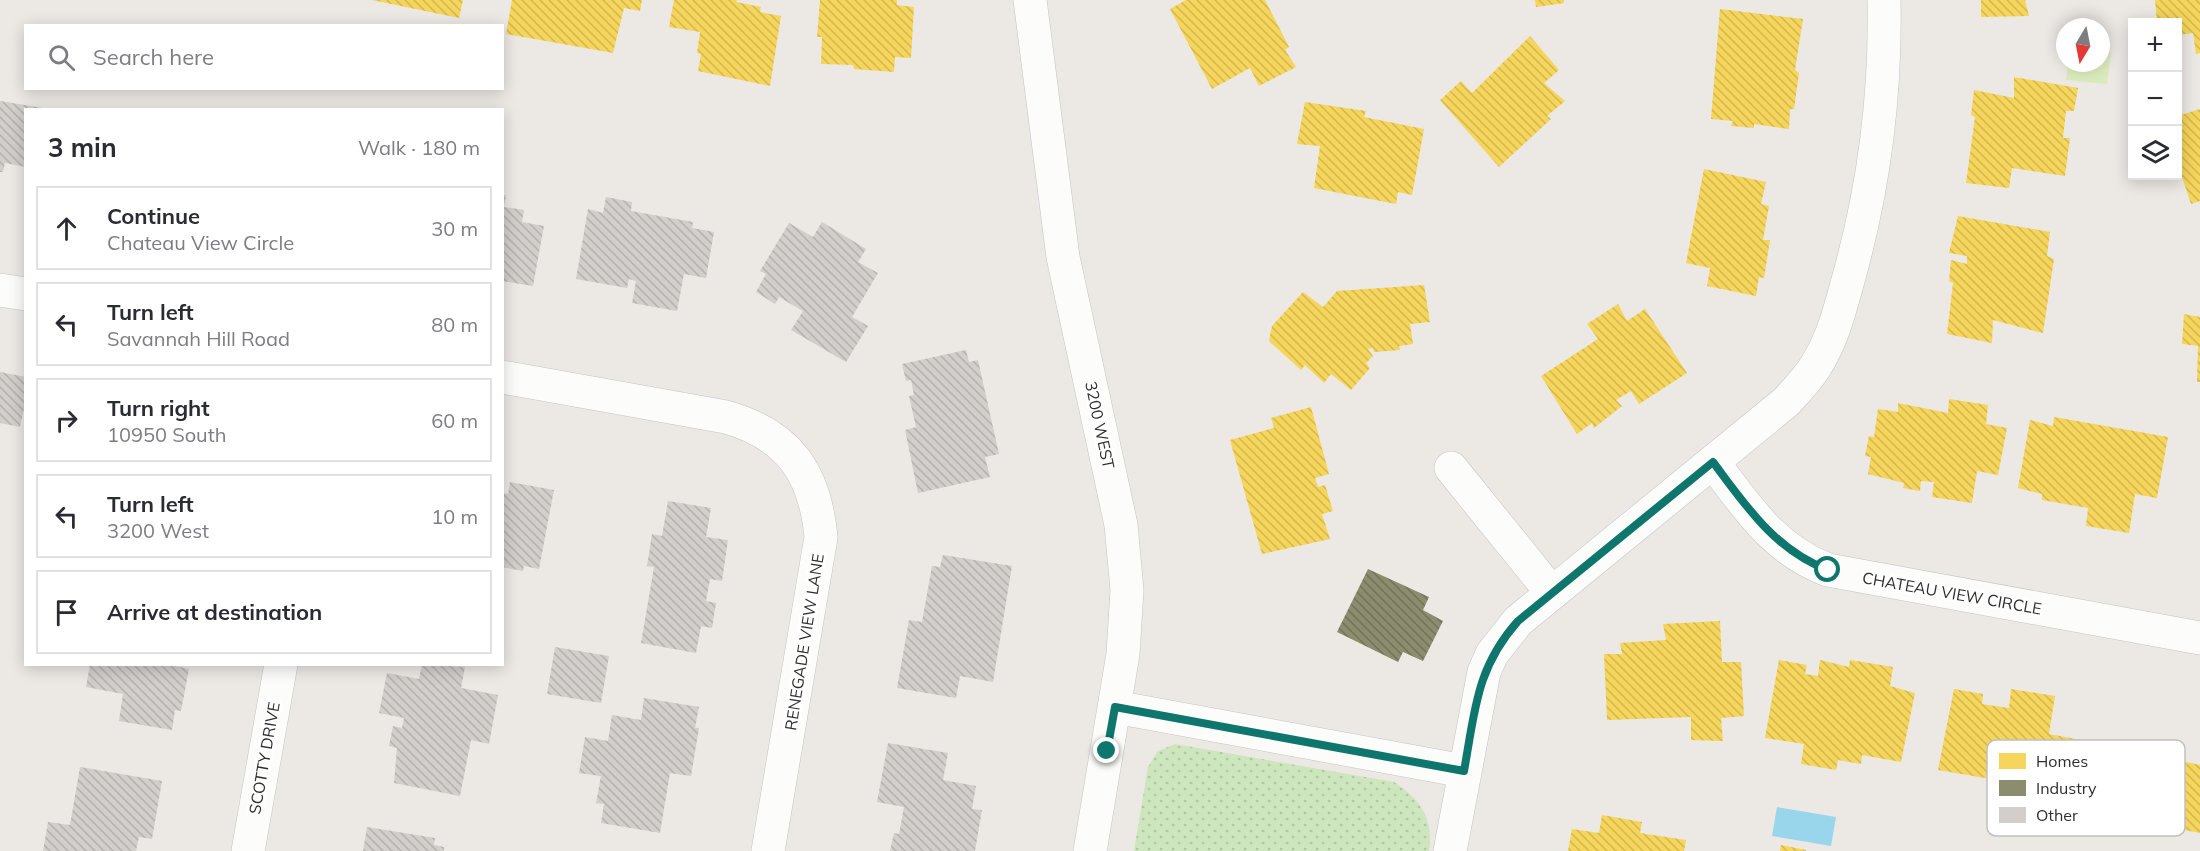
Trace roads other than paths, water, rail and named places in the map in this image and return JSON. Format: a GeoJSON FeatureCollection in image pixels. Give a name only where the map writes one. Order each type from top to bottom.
{"type":"FeatureCollection","features":[{"type":"Feature","properties":{"kind":"street","name":"3200 WEST"},"geometry":{"type":"LineString","coordinates":[[1030,0],[1063,257],[1121,525],[1126,590],[1123,654],[1090,851]]}},
{"type":"Feature","properties":{"kind":"street"},"geometry":{"type":"LineString","coordinates":[[1450,851],[1478,692],[1492,654],[1518,621],[1713,462],[1802,386],[1826,348],[1837,319],[1865,216],[1874,167],[1884,68],[1884,0]]}},
{"type":"Feature","properties":{"kind":"street"},"geometry":{"type":"LineString","coordinates":[[0,290],[24,294]]}},
{"type":"Feature","properties":{"kind":"street","name":"RENEGADE VIEW LANE"},"geometry":{"type":"LineString","coordinates":[[504,377],[748,423],[776,440],[800,465],[819,512],[820,546],[768,851]]}},
{"type":"Feature","properties":{"kind":"street","name":"CHATEAU VIEW CIRCLE"},"geometry":{"type":"LineString","coordinates":[[1713,462],[1772,537],[1808,562],[1828,570],[2200,638]]}},
{"type":"Feature","properties":{"kind":"street"},"geometry":{"type":"LineString","coordinates":[[1451,468],[1552,593]]}},
{"type":"Feature","properties":{"kind":"street","name":"SCOTTY DRIVE"},"geometry":{"type":"LineString","coordinates":[[248,851],[280,666]]}},
{"type":"Feature","properties":{"kind":"street"},"geometry":{"type":"LineString","coordinates":[[1115,707],[1464,771]]}},
{"type":"Feature","properties":{"kind":"water"},"geometry":{"type":"Polygon","coordinates":[[[1777,807],[1836,817],[1831,846],[1772,836],[1777,807]]]}}]}
